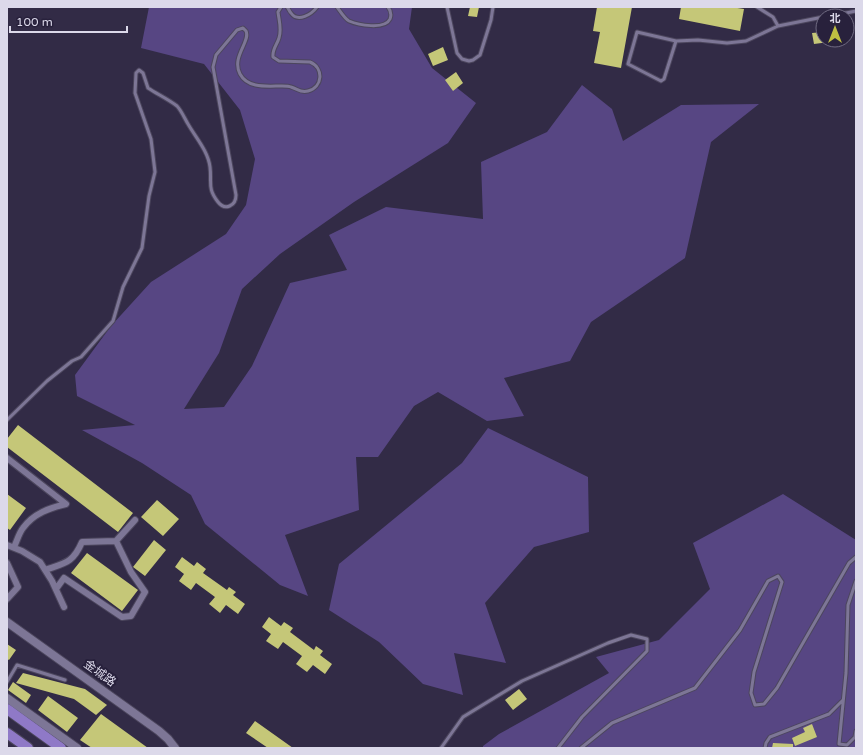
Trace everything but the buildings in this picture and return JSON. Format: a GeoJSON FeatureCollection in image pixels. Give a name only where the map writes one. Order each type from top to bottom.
{"type":"FeatureCollection","features":[{"type":"Feature","properties":{"kind":"main road"},"geometry":{"type":"LineString","coordinates":[[7,709],[61,748]]}},
{"type":"Feature","properties":{"kind":"main road"},"geometry":{"type":"LineString","coordinates":[[7,733],[28,748]]}},
{"type":"Feature","properties":{"kind":"street"},"geometry":{"type":"LineString","coordinates":[[7,458],[66,504],[49,508],[37,515],[23,528],[14,547]]}},
{"type":"Feature","properties":{"kind":"street"},"geometry":{"type":"LineString","coordinates":[[45,570],[69,562],[77,554],[82,542],[116,541],[135,520]]}},
{"type":"Feature","properties":{"kind":"street"},"geometry":{"type":"LineString","coordinates":[[56,589],[64,578],[122,617],[131,616],[145,592],[131,572],[116,541]]}},
{"type":"Feature","properties":{"kind":"street"},"geometry":{"type":"LineString","coordinates":[[7,545],[14,547],[40,562],[64,606]]}},
{"type":"Feature","properties":{"kind":"street"},"geometry":{"type":"LineString","coordinates":[[7,563],[18,587],[7,599]]}},
{"type":"Feature","properties":{"kind":"street","name":"金城路"},"geometry":{"type":"LineString","coordinates":[[7,622],[159,731],[175,748]]}},
{"type":"Feature","properties":{"kind":"street"},"geometry":{"type":"LineString","coordinates":[[7,698],[77,748]]}},
{"type":"Feature","properties":{"kind":"lane"},"geometry":{"type":"LineString","coordinates":[[7,420],[47,381],[72,361],[81,357],[113,321],[123,287],[142,248],[149,196],[155,172],[151,139],[135,93],[136,72],[139,70],[143,72],[148,88],[178,107],[201,143],[210,167],[211,192],[222,206],[231,206],[235,201],[236,195],[214,67],[216,55],[236,30],[243,28],[247,32],[247,36],[241,49],[238,69],[245,80],[251,84],[257,86],[291,86],[301,92],[306,92],[316,87],[321,77],[321,73],[317,66],[310,62],[278,62],[273,57],[273,50],[279,38],[281,26],[278,12],[281,7]]}},
{"type":"Feature","properties":{"kind":"lane"},"geometry":{"type":"LineString","coordinates":[[287,7],[294,15],[303,17],[312,14],[317,7]]}},
{"type":"Feature","properties":{"kind":"lane"},"geometry":{"type":"LineString","coordinates":[[337,7],[348,21],[362,25],[381,25],[388,22],[390,20],[391,12],[388,7]]}},
{"type":"Feature","properties":{"kind":"lane"},"geometry":{"type":"LineString","coordinates":[[447,7],[457,52],[462,59],[469,61],[480,55],[491,20],[493,7]]}},
{"type":"Feature","properties":{"kind":"lane"},"geometry":{"type":"LineString","coordinates":[[757,7],[772,17],[778,26]]}},
{"type":"Feature","properties":{"kind":"lane"},"geometry":{"type":"LineString","coordinates":[[676,42],[664,79],[661,81],[628,64],[637,32],[676,42],[698,40],[727,43],[746,42],[778,26],[815,19]]}},
{"type":"Feature","properties":{"kind":"lane"},"geometry":{"type":"LineString","coordinates":[[581,748],[612,723],[695,688],[740,630],[768,581],[778,576],[782,582],[754,672],[751,693],[755,705],[764,704],[777,688],[848,563],[856,557]]}},
{"type":"Feature","properties":{"kind":"lane"},"geometry":{"type":"LineString","coordinates":[[856,581],[848,605],[846,673],[839,744],[847,745],[855,737],[856,731]]}},
{"type":"Feature","properties":{"kind":"lane"},"geometry":{"type":"LineString","coordinates":[[440,748],[463,718],[522,682],[608,643],[625,637],[631,635],[647,639],[647,651],[582,718],[558,748]]}},
{"type":"Feature","properties":{"kind":"lane"},"geometry":{"type":"LineString","coordinates":[[7,682],[17,665],[65,680]]}},
{"type":"Feature","properties":{"kind":"lane"},"geometry":{"type":"LineString","coordinates":[[765,748],[770,737],[829,714],[843,700]]}},
{"type":"Feature","properties":{"kind":"shaded area"},"geometry":{"type":"Polygon","coordinates":[[[149,7],[412,7],[409,29],[432,68],[476,103],[448,143],[354,202],[280,254],[242,289],[219,353],[184,409],[224,407],[252,366],[290,283],[347,270],[329,235],[386,207],[483,219],[481,162],[547,132],[582,85],[612,109],[623,141],[681,105],[759,104],[711,142],[685,258],[591,322],[570,361],[504,378],[524,416],[487,421],[438,392],[414,406],[378,457],[356,457],[359,510],[285,535],[308,596],[280,585],[205,524],[191,495],[142,463],[82,430],[135,425],[77,396],[75,375],[111,326],[151,282],[226,234],[246,205],[255,159],[240,110],[204,64],[141,48],[149,7]]]}},
{"type":"Feature","properties":{"kind":"shaded area"},"geometry":{"type":"Polygon","coordinates":[[[488,428],[588,477],[589,532],[534,547],[485,603],[506,663],[454,653],[463,695],[423,684],[379,642],[329,610],[339,564],[462,463],[488,428]]]}},
{"type":"Feature","properties":{"kind":"shaded area"},"geometry":{"type":"Polygon","coordinates":[[[783,494],[856,540],[856,748],[483,748],[483,746],[499,734],[609,673],[596,657],[659,640],[710,589],[693,543],[783,494]]]}}]}
